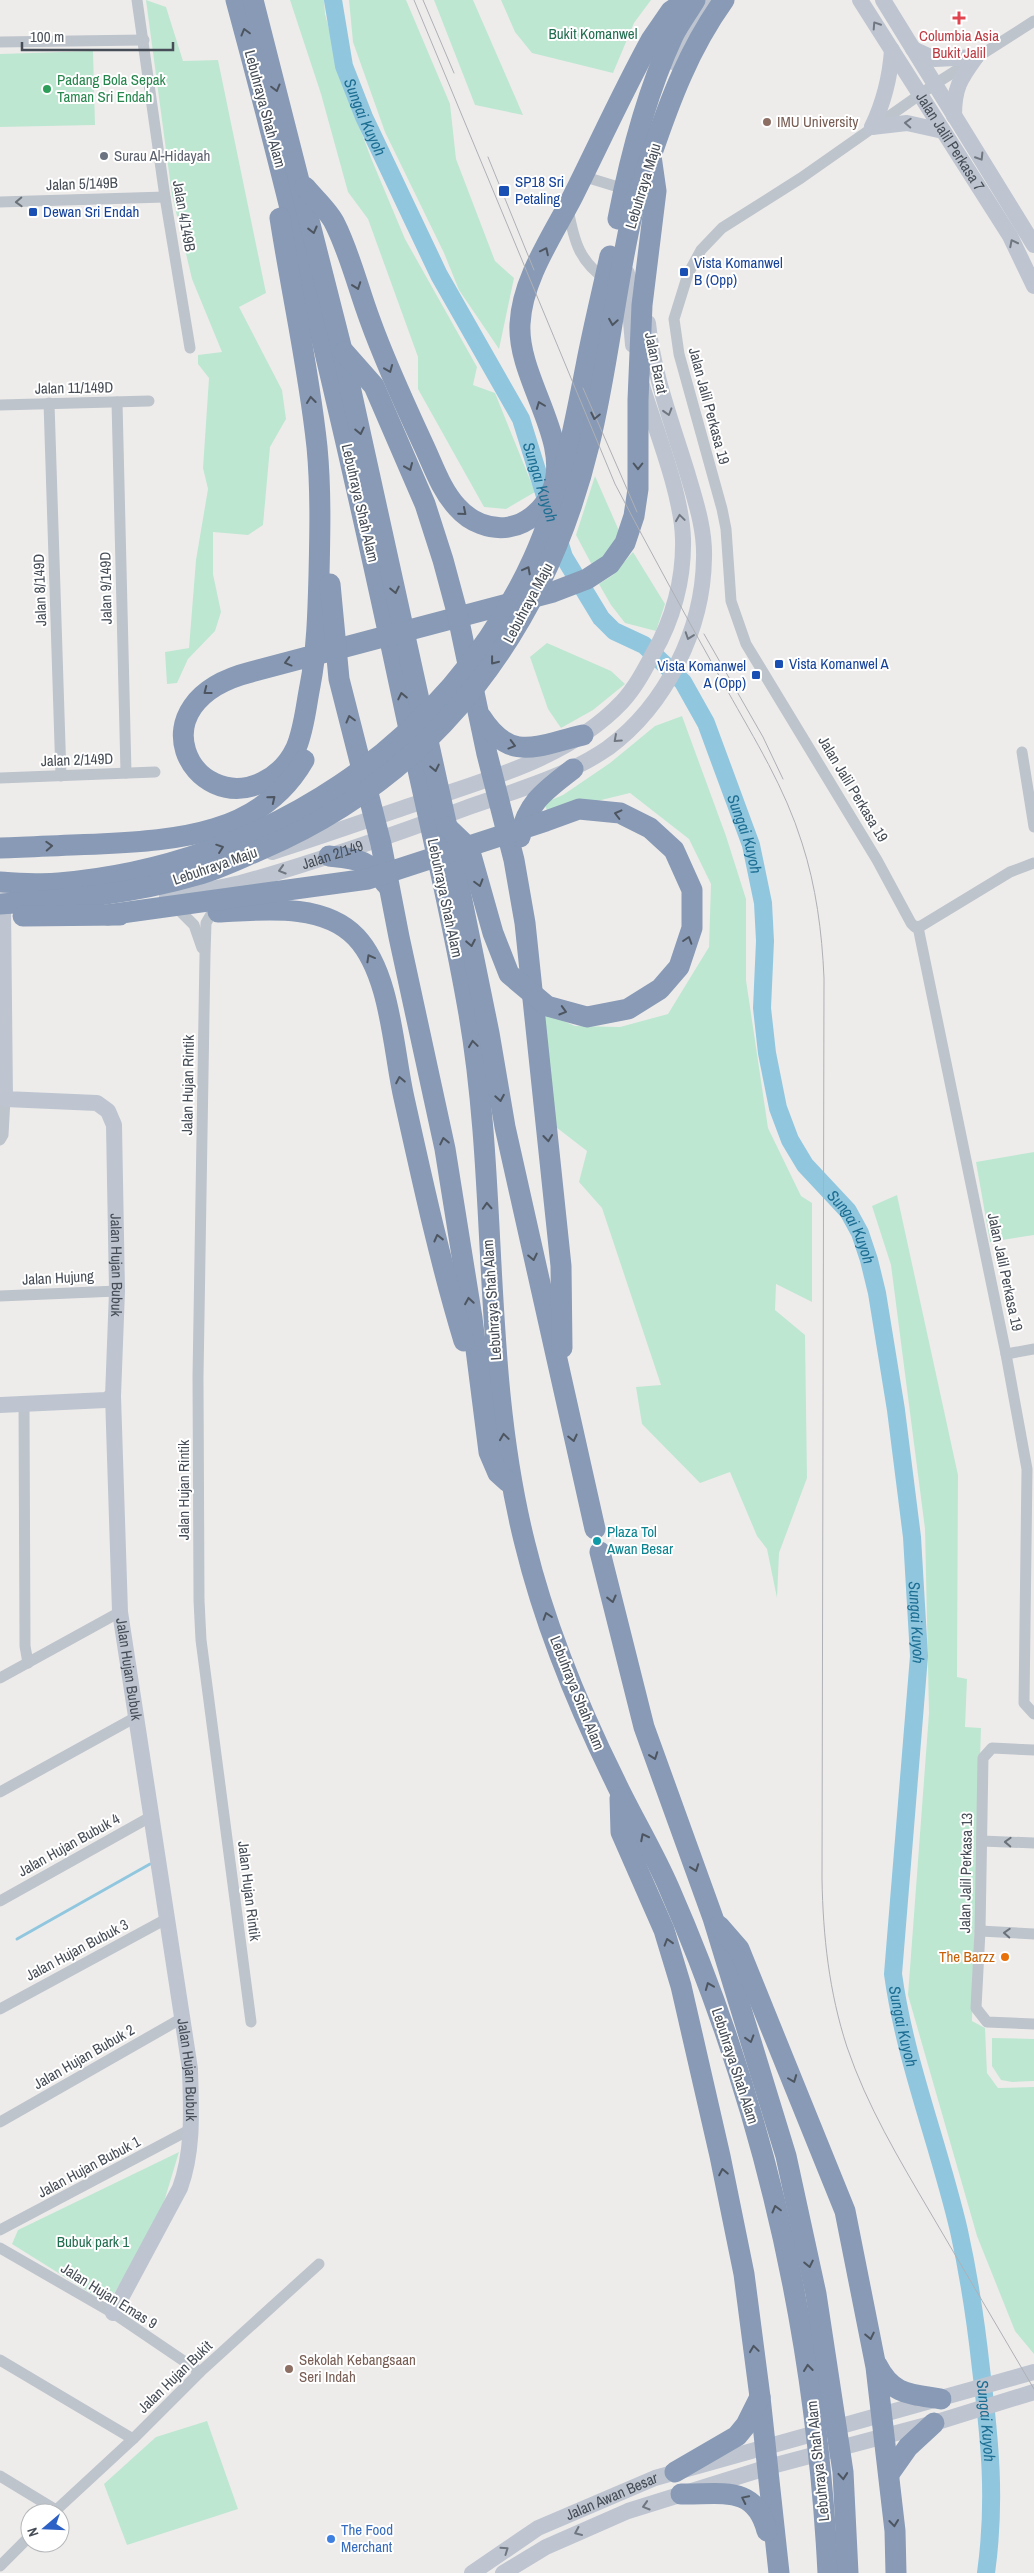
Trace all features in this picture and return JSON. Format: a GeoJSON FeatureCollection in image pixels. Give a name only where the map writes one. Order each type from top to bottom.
{"type":"FeatureCollection","features":[{"type":"Feature","properties":{"kind":"highway","name":"Lebuhraya Shah Alam"},"geometry":{"type":"LineString","coordinates":[[236,0],[276,146],[364,517],[470,1019],[483,1139],[496,1359],[512,1486],[526,1547],[551,1628],[582,1708],[619,1790],[667,1883],[712,1994],[750,2110],[778,2217],[806,2349],[824,2498],[828,2573]]}},
{"type":"Feature","properties":{"kind":"highway","name":"Lebuhraya Shah Alam"},"geometry":{"type":"LineString","coordinates":[[254,0],[342,350],[448,827],[489,1033],[505,1127],[594,1529]]}},
{"type":"Feature","properties":{"kind":"highway"},"geometry":{"type":"LineString","coordinates":[[301,183],[334,222],[396,387],[440,481],[457,507],[472,520],[494,528],[512,527],[540,511],[548,500],[554,485],[557,467],[553,441],[527,373],[520,348],[520,323],[523,302],[546,248],[638,64],[672,11],[688,0]]}},
{"type":"Feature","properties":{"kind":"highway","name":"Lebuhraya Maju"},"geometry":{"type":"LineString","coordinates":[[0,883],[58,883],[138,870],[240,840],[321,799],[373,764],[418,724],[465,672],[501,619],[533,560],[556,498],[573,434],[627,172],[643,117],[666,54],[674,35],[695,0]]}},
{"type":"Feature","properties":{"kind":"highway","name":"Lebuhraya Maju"},"geometry":{"type":"LineString","coordinates":[[1,905],[61,900],[139,890],[200,875],[252,854],[298,834],[375,786],[420,747],[455,712],[504,649],[529,607],[549,565],[572,506],[589,445],[599,397],[633,208],[685,63],[724,0]]}},
{"type":"Feature","properties":{"kind":"highway"},"geometry":{"type":"LineString","coordinates":[[276,146],[280,219],[308,380],[317,449],[320,514],[318,610],[311,682],[296,748],[280,771],[258,784],[246,787],[227,787],[213,783],[195,769],[184,750],[183,730],[191,707],[210,688],[232,677],[251,672],[553,592],[587,580],[610,564],[625,543],[634,516],[638,489],[638,400],[642,306],[656,191],[651,156]]}},
{"type":"Feature","properties":{"kind":"highway"},"geometry":{"type":"LineString","coordinates":[[342,350],[374,386],[425,504],[456,606],[493,788],[514,860],[525,923],[562,1266],[562,1390]]}},
{"type":"Feature","properties":{"kind":"highway"},"geometry":{"type":"LineString","coordinates":[[317,449],[326,469],[330,512],[330,579],[339,679],[385,838],[390,890],[445,1149],[489,1452],[498,1473],[512,1486]]}},
{"type":"Feature","properties":{"kind":"highway"},"geometry":{"type":"LineString","coordinates":[[0,848],[146,842],[186,836],[220,827],[251,813],[282,791],[304,759],[315,716],[311,682]]}},
{"type":"Feature","properties":{"kind":"highway"},"geometry":{"type":"LineString","coordinates":[[478,712],[500,741],[513,747],[532,748],[583,736]]}},
{"type":"Feature","properties":{"kind":"highway"},"geometry":{"type":"LineString","coordinates":[[333,833],[351,799],[358,748]]}},
{"type":"Feature","properties":{"kind":"highway"},"geometry":{"type":"LineString","coordinates":[[514,860],[523,823],[530,806],[544,791],[573,769]]}},
{"type":"Feature","properties":{"kind":"highway"},"geometry":{"type":"LineString","coordinates":[[107,915],[368,879],[546,821],[579,809],[620,813],[650,828],[674,850],[692,890],[692,928],[679,967],[660,989],[628,1009],[587,1018],[547,1006],[509,974],[493,933],[469,848],[448,827]]}},
{"type":"Feature","properties":{"kind":"highway"},"geometry":{"type":"LineString","coordinates":[[329,856],[361,860],[380,876],[390,890]]}},
{"type":"Feature","properties":{"kind":"highway"},"geometry":{"type":"LineString","coordinates":[[1,905],[25,916],[265,910],[305,912],[333,921],[356,936],[372,960],[385,1004],[404,1096],[459,1325],[466,1350],[478,1367]]}},
{"type":"Feature","properties":{"kind":"highway","name":"Lebuhraya Shah Alam"},"geometry":{"type":"LineString","coordinates":[[600,1552],[644,1728],[712,1918],[786,2156],[814,2284],[843,2472],[848,2573]]}},
{"type":"Feature","properties":{"kind":"highway"},"geometry":{"type":"LineString","coordinates":[[619,1790],[621,1832],[664,1930],[695,2039],[744,2274],[767,2446],[777,2573]]}},
{"type":"Feature","properties":{"kind":"highway"},"geometry":{"type":"LineString","coordinates":[[712,1918],[739,1949],[845,2211],[876,2362],[878,2416],[880,2437],[889,2474],[896,2573]]}},
{"type":"Feature","properties":{"kind":"highway"},"geometry":{"type":"LineString","coordinates":[[876,2362],[891,2386],[909,2394],[945,2398]]}},
{"type":"Feature","properties":{"kind":"highway"},"geometry":{"type":"LineString","coordinates":[[675,2472],[737,2436],[746,2425],[760,2397]]}},
{"type":"Feature","properties":{"kind":"highway"},"geometry":{"type":"LineString","coordinates":[[889,2474],[908,2447],[944,2420]]}},
{"type":"Feature","properties":{"kind":"highway"},"geometry":{"type":"LineString","coordinates":[[681,2494],[736,2495],[750,2500],[763,2516],[777,2573]]}},
{"type":"Feature","properties":{"kind":"main road","name":"Jalan Barat"},"geometry":{"type":"LineString","coordinates":[[640,718],[663,689],[684,649],[702,589],[704,556],[700,517],[654,363],[645,296],[643,149],[658,98],[680,45],[706,0]]}},
{"type":"Feature","properties":{"kind":"main road","name":"Jalan Barat"},"geometry":{"type":"LineString","coordinates":[[623,701],[640,677],[662,639],[670,618],[682,566],[683,538],[678,506],[640,378],[632,336],[626,271],[644,195],[668,116],[696,44],[724,0]]}},
{"type":"Feature","properties":{"kind":"main road","name":"Jalan Jalil Perkasa 7"},"geometry":{"type":"LineString","coordinates":[[860,0],[1010,236],[1034,286]]}},
{"type":"Feature","properties":{"kind":"main road","name":"Jalan Jalil Perkasa 7"},"geometry":{"type":"LineString","coordinates":[[882,0],[1034,245]]}},
{"type":"Feature","properties":{"kind":"main road"},"geometry":{"type":"LineString","coordinates":[[912,48],[935,59],[976,57]]}},
{"type":"Feature","properties":{"kind":"main road"},"geometry":{"type":"LineString","coordinates":[[872,126],[882,106],[888,84],[892,50]]}},
{"type":"Feature","properties":{"kind":"main road"},"geometry":{"type":"LineString","coordinates":[[954,116],[955,91],[961,78],[976,57]]}},
{"type":"Feature","properties":{"kind":"main road"},"geometry":{"type":"LineString","coordinates":[[872,126],[907,123],[943,130]]}},
{"type":"Feature","properties":{"kind":"main road","name":"Jalan 2/149"},"geometry":{"type":"LineString","coordinates":[[1,905],[126,905],[242,882],[385,838],[493,788],[568,745],[583,736],[623,701]]}},
{"type":"Feature","properties":{"kind":"main road","name":"Jalan 2/149"},"geometry":{"type":"LineString","coordinates":[[0,883],[89,883],[150,877],[229,864],[333,833],[379,816],[573,769],[608,747],[640,718]]}},
{"type":"Feature","properties":{"kind":"main road"},"geometry":{"type":"LineString","coordinates":[[1,905],[5,1099]]}},
{"type":"Feature","properties":{"kind":"main road","name":"Jalan Hujan Bubuk"},"geometry":{"type":"LineString","coordinates":[[5,1099],[98,1103],[108,1111],[114,1125],[117,1291],[113,1396],[120,1612],[184,2017],[190,2069],[191,2129],[188,2166],[180,2188],[113,2313]]}},
{"type":"Feature","properties":{"kind":"main road"},"geometry":{"type":"LineString","coordinates":[[0,1405],[106,1400],[113,1396]]}},
{"type":"Feature","properties":{"kind":"main road","name":"Jalan Awan Besar"},"geometry":{"type":"LineString","coordinates":[[472,2573],[538,2528],[603,2499],[675,2472],[1034,2372]]}},
{"type":"Feature","properties":{"kind":"main road","name":"Jalan Awan Besar"},"geometry":{"type":"LineString","coordinates":[[503,2573],[546,2547],[611,2518],[681,2494],[769,2467],[944,2420],[1034,2392]]}},
{"type":"Feature","properties":{"kind":"street","name":"Jalan 4/149B"},"geometry":{"type":"LineString","coordinates":[[137,0],[165,197],[190,348]]}},
{"type":"Feature","properties":{"kind":"street","name":"Jalan Jalil Perkasa 19"},"geometry":{"type":"LineString","coordinates":[[1034,21],[934,84],[801,178],[722,228],[702,250],[688,274],[674,319],[679,354],[726,529],[731,601],[737,623],[746,644],[877,860],[911,924],[919,926],[1006,1354],[1027,1469],[1024,1703],[1034,1714]]}},
{"type":"Feature","properties":{"kind":"street"},"geometry":{"type":"LineString","coordinates":[[0,42],[144,40]]}},
{"type":"Feature","properties":{"kind":"street"},"geometry":{"type":"LineString","coordinates":[[644,195],[573,173],[567,198],[574,240],[593,272],[628,295],[645,296]]}},
{"type":"Feature","properties":{"kind":"street","name":"Jalan 5/149B"},"geometry":{"type":"LineString","coordinates":[[0,202],[165,197]]}},
{"type":"Feature","properties":{"kind":"street","name":"Jalan 11/149D"},"geometry":{"type":"LineString","coordinates":[[0,405],[150,401]]}},
{"type":"Feature","properties":{"kind":"street","name":"Jalan 9/149D"},"geometry":{"type":"LineString","coordinates":[[117,402],[126,773]]}},
{"type":"Feature","properties":{"kind":"street","name":"Jalan 8/149D"},"geometry":{"type":"LineString","coordinates":[[49,403],[60,776]]}},
{"type":"Feature","properties":{"kind":"street"},"geometry":{"type":"LineString","coordinates":[[1022,752],[1034,826]]}},
{"type":"Feature","properties":{"kind":"street","name":"Jalan 2/149D"},"geometry":{"type":"LineString","coordinates":[[0,778],[155,772]]}},
{"type":"Feature","properties":{"kind":"street"},"geometry":{"type":"LineString","coordinates":[[919,926],[1010,872],[1034,863]]}},
{"type":"Feature","properties":{"kind":"street","name":"Jalan Hujan Rintik"},"geometry":{"type":"LineString","coordinates":[[242,882],[223,895],[206,923],[198,1377],[199,1600],[201,1640],[251,2022]]}},
{"type":"Feature","properties":{"kind":"street","name":"Jalan Hujan Rintik"},"geometry":{"type":"LineString","coordinates":[[163,898],[182,911],[194,925],[205,954]]}},
{"type":"Feature","properties":{"kind":"street"},"geometry":{"type":"LineString","coordinates":[[0,1140],[5,1099]]}},
{"type":"Feature","properties":{"kind":"street","name":"Jalan Hujung"},"geometry":{"type":"LineString","coordinates":[[0,1296],[117,1291]]}},
{"type":"Feature","properties":{"kind":"street"},"geometry":{"type":"LineString","coordinates":[[1006,1354],[1034,1349]]}},
{"type":"Feature","properties":{"kind":"street"},"geometry":{"type":"LineString","coordinates":[[24,1404],[25,1646],[28,1663]]}},
{"type":"Feature","properties":{"kind":"street"},"geometry":{"type":"LineString","coordinates":[[0,1678],[120,1612]]}},
{"type":"Feature","properties":{"kind":"street"},"geometry":{"type":"LineString","coordinates":[[0,1792],[136,1717]]}},
{"type":"Feature","properties":{"kind":"street","name":"Jalan Jalil Perkasa 13"},"geometry":{"type":"LineString","coordinates":[[1034,1750],[992,1748],[983,1758],[980,1931],[976,2008],[986,2022],[1034,2024]]}},
{"type":"Feature","properties":{"kind":"street","name":"Jalan Hujan Bubuk 4"},"geometry":{"type":"LineString","coordinates":[[0,1900],[152,1816]]}},
{"type":"Feature","properties":{"kind":"street"},"geometry":{"type":"LineString","coordinates":[[982,1841],[1034,1843]]}},
{"type":"Feature","properties":{"kind":"street","name":"Jalan Hujan Bubuk 3"},"geometry":{"type":"LineString","coordinates":[[0,2009],[168,1918]]}},
{"type":"Feature","properties":{"kind":"street"},"geometry":{"type":"LineString","coordinates":[[980,1931],[1034,1934]]}},
{"type":"Feature","properties":{"kind":"street","name":"Jalan Hujan Bubuk 2"},"geometry":{"type":"LineString","coordinates":[[0,2122],[184,2017]]}},
{"type":"Feature","properties":{"kind":"street","name":"Jalan Hujan Bubuk 1"},"geometry":{"type":"LineString","coordinates":[[0,2230],[191,2129]]}},
{"type":"Feature","properties":{"kind":"street","name":"Jalan Hujan Emas 9"},"geometry":{"type":"LineString","coordinates":[[0,2248],[113,2313],[200,2372]]}},
{"type":"Feature","properties":{"kind":"street","name":"Jalan Hujan Bukit"},"geometry":{"type":"LineString","coordinates":[[64,2503],[133,2439],[200,2372],[319,2264]]}},
{"type":"Feature","properties":{"kind":"street"},"geometry":{"type":"LineString","coordinates":[[0,2360],[133,2439]]}},
{"type":"Feature","properties":{"kind":"street"},"geometry":{"type":"LineString","coordinates":[[0,2476],[42,2503]]}},
{"type":"Feature","properties":{"kind":"street"},"geometry":{"type":"LineString","coordinates":[[0,2566],[20,2546]]}},
{"type":"Feature","properties":{"kind":"green space"},"geometry":{"type":"Polygon","coordinates":[[[146,0],[166,7],[183,61],[218,60],[266,293],[239,307],[282,390],[286,419],[270,447],[263,525],[248,535],[213,532],[213,574],[221,612],[215,631],[188,659],[177,683],[167,684],[165,652],[189,648],[196,560],[208,489],[203,468],[209,378],[198,364],[198,355],[222,352],[192,279],[172,195],[146,0]]]}},
{"type":"Feature","properties":{"kind":"green space"},"geometry":{"type":"Polygon","coordinates":[[[290,0],[324,0],[325,14],[345,89],[405,239],[477,367],[473,385],[495,393],[535,492],[506,509],[484,507],[418,389],[418,357],[368,219],[348,192],[321,94],[290,0]]]}},
{"type":"Feature","properties":{"kind":"green space"},"geometry":{"type":"Polygon","coordinates":[[[349,0],[406,0],[450,104],[456,159],[495,261],[514,278],[499,349],[459,290],[444,253],[385,132],[353,42],[349,0]]]}},
{"type":"Feature","properties":{"kind":"green space"},"geometry":{"type":"Polygon","coordinates":[[[434,0],[473,0],[523,115],[475,105],[434,0]]]}},
{"type":"Feature","properties":{"kind":"green space","name":"Bukit Komanwel"},"geometry":{"type":"Polygon","coordinates":[[[501,0],[651,0],[634,23],[613,73],[532,53],[515,32],[501,0]]]}},
{"type":"Feature","properties":{"kind":"green space","name":"Padang Bola Sepak Taman Sri Endah"},"geometry":{"type":"Polygon","coordinates":[[[93,51],[95,125],[0,127],[0,54],[93,51]]]}},
{"type":"Feature","properties":{"kind":"green space"},"geometry":{"type":"Polygon","coordinates":[[[595,476],[620,533],[612,549],[593,567],[576,535],[595,476]]]}},
{"type":"Feature","properties":{"kind":"green space"},"geometry":{"type":"Polygon","coordinates":[[[633,552],[665,604],[656,631],[625,623],[611,605],[599,584],[613,575],[633,552]]]}},
{"type":"Feature","properties":{"kind":"green space"},"geometry":{"type":"Polygon","coordinates":[[[547,643],[611,671],[625,684],[593,710],[561,728],[548,709],[530,657],[547,643]]]}},
{"type":"Feature","properties":{"kind":"green space"},"geometry":{"type":"Polygon","coordinates":[[[682,716],[726,836],[746,899],[746,980],[768,1128],[801,1196],[812,1203],[812,1302],[776,1284],[775,1310],[805,1335],[807,1478],[779,1553],[777,1598],[767,1549],[757,1536],[730,1472],[700,1483],[642,1424],[636,1387],[661,1385],[602,1208],[579,1182],[587,1151],[552,1124],[543,1012],[575,1026],[620,1027],[668,1014],[709,947],[711,884],[689,839],[630,793],[548,813],[544,803],[563,795],[610,763],[655,726],[682,716]]]}},
{"type":"Feature","properties":{"kind":"green space"},"geometry":{"type":"Polygon","coordinates":[[[1034,1152],[1034,1235],[990,1242],[976,1162],[1034,1152]]]}},
{"type":"Feature","properties":{"kind":"green space"},"geometry":{"type":"Polygon","coordinates":[[[897,1195],[958,1475],[957,1677],[967,1679],[965,1727],[981,1728],[972,2021],[985,2028],[987,2073],[998,2088],[1034,2087],[1034,2354],[1015,2331],[977,2236],[908,1995],[929,1713],[925,1529],[891,1265],[872,1206],[897,1195]]]}},
{"type":"Feature","properties":{"kind":"green space"},"geometry":{"type":"Polygon","coordinates":[[[992,2038],[1034,2039],[1034,2081],[1012,2082],[1001,2080],[992,2066],[992,2038]]]}},
{"type":"Feature","properties":{"kind":"green space","name":"Bubuk park 1"},"geometry":{"type":"Polygon","coordinates":[[[179,2152],[160,2215],[112,2297],[100,2299],[12,2244],[18,2230],[179,2152]]]}},
{"type":"Feature","properties":{"kind":"green space"},"geometry":{"type":"Polygon","coordinates":[[[207,2421],[238,2509],[127,2545],[104,2484],[156,2437],[207,2421]]]}},
{"type":"Feature","properties":{"kind":"waterway","name":"Sungai Kuyoh"},"geometry":{"type":"LineString","coordinates":[[333,0],[344,66],[364,117],[439,275],[521,419],[564,557],[601,618],[614,631],[644,645],[683,682],[706,723],[751,845],[763,903],[765,941],[762,1008],[767,1053],[778,1108],[790,1140],[805,1165],[848,1211],[860,1233],[869,1260],[877,1293],[896,1410],[912,1537],[919,1656],[893,1974],[898,2006],[914,2071],[959,2231],[972,2300],[991,2471],[991,2521],[986,2573]]}},
{"type":"Feature","properties":{"kind":"waterway"},"geometry":{"type":"LineString","coordinates":[[17,1939],[150,1864]]}},
{"type":"Feature","properties":{"kind":"tram line"},"geometry":{"type":"LineString","coordinates":[[414,0],[615,484],[769,765],[787,803],[807,859],[818,909],[824,978],[822,1879],[824,1922],[831,1985],[847,2047],[864,2090],[884,2132],[1034,2389]]}},
{"type":"Feature","properties":{"kind":"tram line"},"geometry":{"type":"LineString","coordinates":[[423,0],[454,73]]}},
{"type":"Feature","properties":{"kind":"tram line"},"geometry":{"type":"LineString","coordinates":[[488,157],[534,270]]}},
{"type":"Feature","properties":{"kind":"tram line"},"geometry":{"type":"LineString","coordinates":[[583,388],[637,512]]}},
{"type":"Feature","properties":{"kind":"tram line"},"geometry":{"type":"LineString","coordinates":[[704,634],[763,737],[783,779]]}},
{"type":"Feature","properties":{"kind":"place","name":"Columbia Asia Bukit Jalil"},"geometry":{"type":"Point","coordinates":[959,18]}},
{"type":"Feature","properties":{"kind":"place","name":"Padang Bola Sepak Taman Sri Endah"},"geometry":{"type":"Point","coordinates":[47,89]}},
{"type":"Feature","properties":{"kind":"place","name":"IMU University"},"geometry":{"type":"Point","coordinates":[767,122]}},
{"type":"Feature","properties":{"kind":"place","name":"Surau Al-Hidayah"},"geometry":{"type":"Point","coordinates":[104,156]}},
{"type":"Feature","properties":{"kind":"place","name":"SP18 Sri Petaling"},"geometry":{"type":"Point","coordinates":[504,191]}},
{"type":"Feature","properties":{"kind":"place","name":"Dewan Sri Endah"},"geometry":{"type":"Point","coordinates":[33,212]}},
{"type":"Feature","properties":{"kind":"place","name":"Vista Komanwel B (Opp)"},"geometry":{"type":"Point","coordinates":[684,272]}},
{"type":"Feature","properties":{"kind":"place","name":"Vista Komanwel A"},"geometry":{"type":"Point","coordinates":[779,664]}},
{"type":"Feature","properties":{"kind":"place","name":"Vista Komanwel A (Opp)"},"geometry":{"type":"Point","coordinates":[756,675]}},
{"type":"Feature","properties":{"kind":"place","name":"Plaza Tol Awan Besar"},"geometry":{"type":"Point","coordinates":[597,1541]}},
{"type":"Feature","properties":{"kind":"place","name":"The Barzz"},"geometry":{"type":"Point","coordinates":[1005,1957]}},
{"type":"Feature","properties":{"kind":"place","name":"Sekolah Kebangsaan Seri Indah"},"geometry":{"type":"Point","coordinates":[289,2369]}},
{"type":"Feature","properties":{"kind":"place","name":"The Food Merchant"},"geometry":{"type":"Point","coordinates":[331,2539]}}]}
